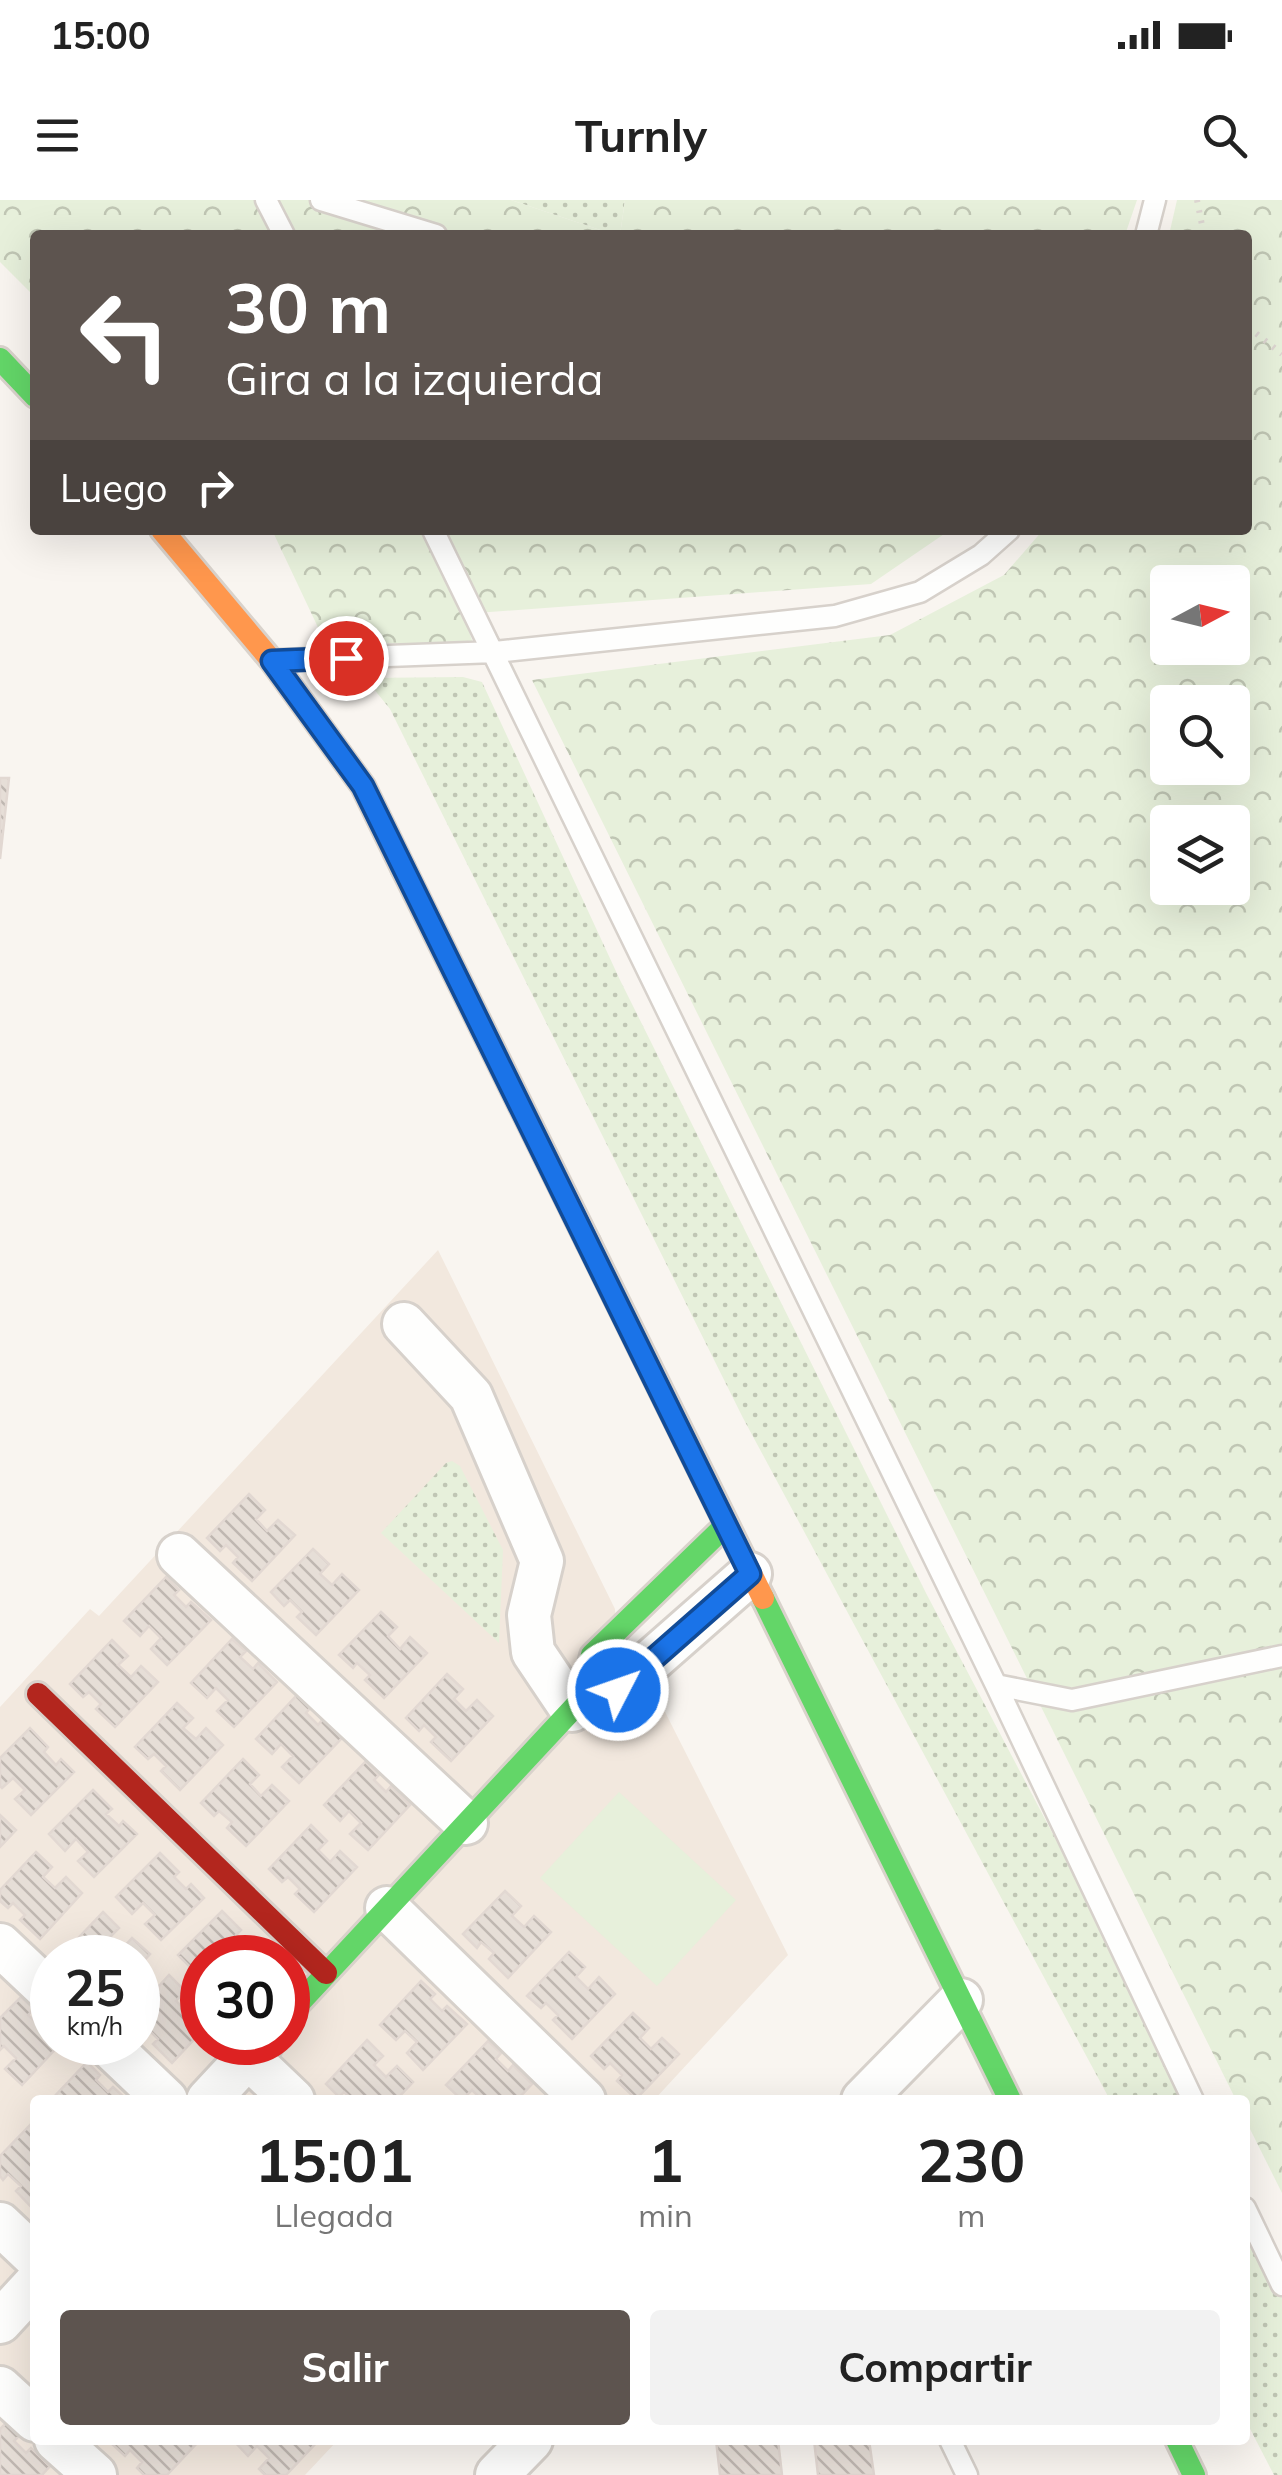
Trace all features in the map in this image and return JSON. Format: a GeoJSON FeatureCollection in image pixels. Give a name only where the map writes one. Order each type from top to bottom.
{"type":"FeatureCollection","features":[{"type":"Feature","properties":{"kind":"street"},"geometry":{"type":"LineString","coordinates":[[0,359],[30,391]]}},
{"type":"Feature","properties":{"kind":"street"},"geometry":{"type":"LineString","coordinates":[[166,535],[272,661],[363,786],[1008,2095]]}},
{"type":"Feature","properties":{"kind":"street"},"geometry":{"type":"LineString","coordinates":[[404,1324],[471,1396],[542,1561],[529,1615],[533,1652],[577,1705]]}},
{"type":"Feature","properties":{"kind":"street"},"geometry":{"type":"LineString","coordinates":[[310,1991],[577,1705],[592,1655],[725,1526]]}},
{"type":"Feature","properties":{"kind":"street"},"geometry":{"type":"LineString","coordinates":[[179,1555],[466,1824]]}},
{"type":"Feature","properties":{"kind":"street"},"geometry":{"type":"LineString","coordinates":[[577,1705],[618,1690],[750,1574]]}},
{"type":"Feature","properties":{"kind":"street"},"geometry":{"type":"LineString","coordinates":[[38,1694],[326,1974]]}},
{"type":"Feature","properties":{"kind":"street"},"geometry":{"type":"LineString","coordinates":[[387,1908],[579,2095]]}},
{"type":"Feature","properties":{"kind":"street"},"geometry":{"type":"LineString","coordinates":[[0,1944],[30,1973]]}},
{"type":"Feature","properties":{"kind":"street"},"geometry":{"type":"LineString","coordinates":[[868,2095],[961,2000]]}},
{"type":"Feature","properties":{"kind":"street"},"geometry":{"type":"LineString","coordinates":[[129,2065],[161,2095]]}},
{"type":"Feature","properties":{"kind":"street"},"geometry":{"type":"LineString","coordinates":[[213,2095],[241,2065]]}},
{"type":"Feature","properties":{"kind":"street"},"geometry":{"type":"LineString","coordinates":[[266,2065],[289,2095]]}},
{"type":"Feature","properties":{"kind":"street"},"geometry":{"type":"LineString","coordinates":[[0,2224],[30,2252]]}},
{"type":"Feature","properties":{"kind":"street"},"geometry":{"type":"LineString","coordinates":[[0,2322],[30,2289]]}},
{"type":"Feature","properties":{"kind":"street"},"geometry":{"type":"LineString","coordinates":[[0,2388],[30,2415]]}},
{"type":"Feature","properties":{"kind":"street"},"geometry":{"type":"LineString","coordinates":[[62,2445],[95,2475]]}},
{"type":"Feature","properties":{"kind":"street"},"geometry":{"type":"LineString","coordinates":[[497,2475],[526,2445]]}},
{"type":"Feature","properties":{"kind":"street"},"geometry":{"type":"LineString","coordinates":[[1179,2445],[1194,2475]]}},
{"type":"Feature","properties":{"kind":"lane"},"geometry":{"type":"LineString","coordinates":[[266,200],[281,230]]}},
{"type":"Feature","properties":{"kind":"lane"},"geometry":{"type":"LineString","coordinates":[[321,200],[420,230]]}},
{"type":"Feature","properties":{"kind":"lane"},"geometry":{"type":"LineString","coordinates":[[1147,230],[1155,200]]}},
{"type":"Feature","properties":{"kind":"lane"},"geometry":{"type":"LineString","coordinates":[[436,535],[1192,2095]]}},
{"type":"Feature","properties":{"kind":"lane"},"geometry":{"type":"LineString","coordinates":[[272,661],[494,652],[835,616],[920,592],[981,555],[1003,535]]}},
{"type":"Feature","properties":{"kind":"lane"},"geometry":{"type":"LineString","coordinates":[[996,1685],[1072,1700],[1282,1656]]}},
{"type":"Feature","properties":{"kind":"lane"},"geometry":{"type":"LineString","coordinates":[[1250,2219],[1282,2286]]}},
{"type":"Feature","properties":{"kind":"lane"},"geometry":{"type":"LineString","coordinates":[[952,2445],[966,2475]]}},
{"type":"Feature","properties":{"kind":"path"},"geometry":{"type":"LineString","coordinates":[[1196,200],[1203,230]]}},
{"type":"Feature","properties":{"kind":"path"},"geometry":{"type":"LineString","coordinates":[[1252,330],[1282,354]]}},
{"type":"Feature","properties":{"kind":"shaded area"},"geometry":{"type":"Polygon","coordinates":[[[438,1250],[615,1609],[618,1690],[661,1704],[788,1955],[659,2095],[30,2095],[30,2445],[333,2445],[305,2475],[0,2475],[0,1707],[90,1609],[99,1616],[438,1250]]]}},
{"type":"Feature","properties":{"kind":"green space"},"geometry":{"type":"Polygon","coordinates":[[[0,200],[511,200],[600,230],[30,230],[30,292],[0,262],[0,200]]]}},
{"type":"Feature","properties":{"kind":"green space"},"geometry":{"type":"Polygon","coordinates":[[[511,200],[625,200],[621,230],[600,230],[511,200]]]}},
{"type":"Feature","properties":{"kind":"green space"},"geometry":{"type":"Polygon","coordinates":[[[625,200],[1137,200],[1127,230],[621,230],[625,200]]]}},
{"type":"Feature","properties":{"kind":"green space"},"geometry":{"type":"Polygon","coordinates":[[[1177,200],[1282,200],[1282,2193],[1250,2129],[1250,2095],[1234,2095],[532,680],[890,635],[1004,575],[1039,535],[1252,535],[1252,230],[1170,230],[1177,200]]]}},
{"type":"Feature","properties":{"kind":"green space"},"geometry":{"type":"Polygon","coordinates":[[[274,535],[943,535],[871,584],[463,614],[473,643],[466,649],[323,638],[274,535]]]}},
{"type":"Feature","properties":{"kind":"green space"},"geometry":{"type":"Polygon","coordinates":[[[463,677],[482,682],[620,980],[927,1595],[1190,2095],[1107,2095],[743,1418],[390,709],[365,678],[463,677]]]}},
{"type":"Feature","properties":{"kind":"green space"},"geometry":{"type":"Polygon","coordinates":[[[452,1461],[460,1466],[503,1550],[499,1643],[381,1533],[452,1461]]]}},
{"type":"Feature","properties":{"kind":"green space"},"geometry":{"type":"Polygon","coordinates":[[[619,1792],[736,1900],[657,1986],[540,1878],[619,1792]]]}},
{"type":"Feature","properties":{"kind":"green space"},"geometry":{"type":"Polygon","coordinates":[[[1250,2218],[1282,2285],[1282,2475],[1274,2475],[1250,2429],[1250,2218]]]}},
{"type":"Feature","properties":{"kind":"building"},"geometry":{"type":"Polygon","coordinates":[[[0,778],[9,778],[0,859],[0,778]]]}},
{"type":"Feature","properties":{"kind":"building"},"geometry":{"type":"Polygon","coordinates":[[[249,1494],[265,1510],[256,1519],[267,1531],[278,1520],[295,1535],[252,1581],[233,1563],[238,1557],[226,1545],[220,1551],[207,1538],[249,1494]]]}},
{"type":"Feature","properties":{"kind":"building"},"geometry":{"type":"Polygon","coordinates":[[[313,1549],[329,1564],[320,1574],[332,1585],[342,1574],[359,1590],[316,1635],[297,1617],[302,1612],[290,1600],[284,1606],[271,1592],[313,1549]]]}},
{"type":"Feature","properties":{"kind":"building"},"geometry":{"type":"Polygon","coordinates":[[[166,1577],[179,1590],[174,1595],[186,1607],[191,1602],[211,1620],[167,1665],[151,1649],[161,1638],[149,1626],[140,1636],[124,1621],[166,1577]]]}},
{"type":"Feature","properties":{"kind":"building"},"geometry":{"type":"Polygon","coordinates":[[[381,1612],[397,1627],[388,1636],[400,1649],[410,1637],[427,1653],[384,1698],[365,1680],[370,1675],[357,1663],[353,1668],[339,1655],[381,1612]]]}},
{"type":"Feature","properties":{"kind":"building"},"geometry":{"type":"Polygon","coordinates":[[[232,1639],[246,1651],[240,1657],[253,1669],[258,1663],[277,1682],[234,1727],[217,1711],[228,1700],[216,1688],[207,1698],[191,1683],[232,1639]]]}},
{"type":"Feature","properties":{"kind":"building"},"geometry":{"type":"Polygon","coordinates":[[[112,1640],[128,1656],[118,1665],[131,1677],[141,1666],[158,1682],[115,1727],[96,1709],[101,1704],[89,1692],[83,1697],[70,1684],[112,1640]]]}},
{"type":"Feature","properties":{"kind":"building"},"geometry":{"type":"Polygon","coordinates":[[[447,1674],[463,1689],[454,1699],[466,1711],[477,1700],[493,1716],[451,1761],[431,1742],[436,1737],[424,1725],[419,1731],[406,1718],[447,1674]]]}},
{"type":"Feature","properties":{"kind":"building"},"geometry":{"type":"Polygon","coordinates":[[[297,1695],[311,1707],[306,1713],[318,1725],[323,1719],[342,1738],[299,1783],[282,1767],[293,1756],[281,1744],[272,1754],[256,1739],[297,1695]]]}},
{"type":"Feature","properties":{"kind":"building"},"geometry":{"type":"Polygon","coordinates":[[[177,1703],[193,1718],[183,1728],[196,1739],[206,1728],[223,1745],[180,1790],[161,1771],[166,1766],[154,1754],[148,1759],[135,1747],[177,1703]]]}},
{"type":"Feature","properties":{"kind":"building"},"geometry":{"type":"Polygon","coordinates":[[[30,1728],[48,1747],[44,1752],[56,1765],[61,1759],[74,1772],[31,1815],[15,1799],[25,1790],[13,1778],[0,1786],[0,1758],[30,1728]]]}},
{"type":"Feature","properties":{"kind":"building"},"geometry":{"type":"Polygon","coordinates":[[[243,1759],[259,1775],[250,1784],[261,1796],[272,1785],[289,1801],[246,1846],[227,1828],[232,1822],[219,1811],[214,1816],[201,1803],[243,1759]]]}},
{"type":"Feature","properties":{"kind":"building"},"geometry":{"type":"Polygon","coordinates":[[[366,1761],[379,1775],[374,1780],[386,1792],[391,1786],[410,1805],[368,1850],[350,1834],[361,1823],[349,1811],[340,1821],[324,1805],[366,1761]]]}},
{"type":"Feature","properties":{"kind":"building"},"geometry":{"type":"Polygon","coordinates":[[[93,1790],[112,1809],[106,1814],[119,1826],[123,1821],[137,1834],[94,1877],[78,1861],[88,1852],[76,1839],[65,1851],[49,1834],[93,1790]]]}},
{"type":"Feature","properties":{"kind":"building"},"geometry":{"type":"Polygon","coordinates":[[[0,1815],[16,1830],[0,1847],[0,1815]]]}},
{"type":"Feature","properties":{"kind":"building"},"geometry":{"type":"Polygon","coordinates":[[[311,1825],[327,1841],[318,1850],[330,1862],[340,1851],[357,1867],[314,1912],[295,1894],[300,1889],[288,1877],[282,1882],[269,1869],[311,1825]]]}},
{"type":"Feature","properties":{"kind":"building"},"geometry":{"type":"Polygon","coordinates":[[[36,1852],[52,1867],[43,1877],[55,1888],[66,1877],[82,1893],[44,1935],[36,1935],[20,1920],[25,1915],[13,1903],[8,1908],[0,1901],[0,1890],[36,1852]]]}},
{"type":"Feature","properties":{"kind":"building"},"geometry":{"type":"Polygon","coordinates":[[[160,1853],[179,1872],[174,1877],[186,1889],[191,1884],[204,1898],[161,1940],[145,1924],[155,1915],[143,1903],[132,1914],[116,1897],[160,1853]]]}},
{"type":"Feature","properties":{"kind":"building"},"geometry":{"type":"Polygon","coordinates":[[[505,1891],[521,1906],[512,1916],[524,1927],[534,1916],[551,1932],[508,1978],[489,1959],[494,1953],[481,1942],[477,1948],[463,1934],[505,1891]]]}},
{"type":"Feature","properties":{"kind":"building"},"geometry":{"type":"Polygon","coordinates":[[[222,1911],[241,1930],[236,1935],[198,1935],[222,1911]]]}},
{"type":"Feature","properties":{"kind":"building"},"geometry":{"type":"Polygon","coordinates":[[[103,1912],[119,1928],[112,1935],[81,1935],[103,1912]]]}},
{"type":"Feature","properties":{"kind":"building"},"geometry":{"type":"Polygon","coordinates":[[[569,1952],[585,1967],[576,1977],[588,1989],[599,1977],[615,1994],[572,2039],[553,2020],[558,2015],[546,2003],[541,2008],[527,1996],[569,1952]]]}},
{"type":"Feature","properties":{"kind":"building"},"geometry":{"type":"Polygon","coordinates":[[[169,1975],[180,1986],[176,2001],[180,2005],[180,2054],[172,2063],[160,2051],[160,1985],[169,1975]]]}},
{"type":"Feature","properties":{"kind":"building"},"geometry":{"type":"Polygon","coordinates":[[[421,1981],[435,1994],[430,1999],[442,2011],[447,2006],[467,2024],[423,2070],[407,2053],[417,2042],[405,2031],[396,2040],[380,2025],[421,1981]]]}},
{"type":"Feature","properties":{"kind":"building"},"geometry":{"type":"Polygon","coordinates":[[[21,1997],[30,2005],[30,2065],[41,2065],[22,2085],[5,2069],[16,2058],[4,2046],[0,2050],[0,2018],[21,1997]]]}},
{"type":"Feature","properties":{"kind":"building"},"geometry":{"type":"Polygon","coordinates":[[[633,2013],[649,2028],[640,2038],[651,2049],[662,2038],[679,2054],[640,2095],[632,2095],[617,2081],[622,2075],[610,2063],[604,2069],[591,2056],[633,2013]]]}},
{"type":"Feature","properties":{"kind":"building"},"geometry":{"type":"Polygon","coordinates":[[[367,2040],[383,2056],[374,2065],[386,2077],[397,2066],[413,2082],[401,2095],[337,2095],[326,2084],[367,2040]]]}},
{"type":"Feature","properties":{"kind":"building"},"geometry":{"type":"Polygon","coordinates":[[[488,2041],[501,2053],[496,2059],[508,2071],[513,2065],[532,2084],[522,2095],[477,2095],[472,2090],[467,2095],[457,2095],[446,2085],[488,2041]]]}},
{"type":"Feature","properties":{"kind":"building"},"geometry":{"type":"Polygon","coordinates":[[[84,2065],[90,2065],[100,2075],[96,2080],[108,2092],[113,2087],[122,2095],[56,2095],[84,2065]]]}},
{"type":"Feature","properties":{"kind":"building"},"geometry":{"type":"Polygon","coordinates":[[[30,2125],[30,2206],[16,2191],[21,2186],[8,2174],[3,2180],[0,2176],[0,2156],[30,2125]]]}},
{"type":"Feature","properties":{"kind":"building"},"geometry":{"type":"Polygon","coordinates":[[[6,2423],[19,2436],[14,2441],[26,2453],[31,2448],[50,2466],[42,2475],[0,2475],[0,2429],[6,2423]]]}},
{"type":"Feature","properties":{"kind":"building"},"geometry":{"type":"Polygon","coordinates":[[[113,2445],[195,2445],[167,2475],[144,2475],[137,2468],[142,2462],[130,2450],[125,2456],[113,2445]]]}},
{"type":"Feature","properties":{"kind":"building"},"geometry":{"type":"Polygon","coordinates":[[[238,2445],[314,2445],[286,2475],[265,2475],[259,2469],[269,2458],[257,2446],[248,2456],[238,2445]]]}},
{"type":"Feature","properties":{"kind":"building"},"geometry":{"type":"Polygon","coordinates":[[[717,2445],[779,2445],[782,2475],[720,2475],[717,2445]]]}},
{"type":"Feature","properties":{"kind":"building"},"geometry":{"type":"Polygon","coordinates":[[[815,2445],[870,2445],[874,2475],[818,2475],[815,2445]]]}},
{"type":"Feature","properties":{"kind":"traffic: fast"},"geometry":{"type":"LineString","coordinates":[[0,359],[30,391]]}},
{"type":"Feature","properties":{"kind":"traffic: fast"},"geometry":{"type":"LineString","coordinates":[[310,1991],[582,1699],[592,1655],[725,1526]]}},
{"type":"Feature","properties":{"kind":"traffic: fast"},"geometry":{"type":"LineString","coordinates":[[763,1598],[1008,2095]]}},
{"type":"Feature","properties":{"kind":"traffic: fast"},"geometry":{"type":"LineString","coordinates":[[1179,2445],[1194,2475]]}},
{"type":"Feature","properties":{"kind":"traffic: slow"},"geometry":{"type":"LineString","coordinates":[[166,535],[272,661],[363,786],[403,868]]}},
{"type":"Feature","properties":{"kind":"traffic: slow"},"geometry":{"type":"LineString","coordinates":[[588,1242],[763,1598]]}},
{"type":"Feature","properties":{"kind":"traffic: jam"},"geometry":{"type":"LineString","coordinates":[[403,868],[588,1242]]}},
{"type":"Feature","properties":{"kind":"traffic: jam"},"geometry":{"type":"LineString","coordinates":[[38,1694],[326,1973]]}},
{"type":"Feature","properties":{"kind":"route"},"geometry":{"type":"LineString","coordinates":[[346,658],[272,661],[363,786],[750,1574],[618,1690]]}}]}
